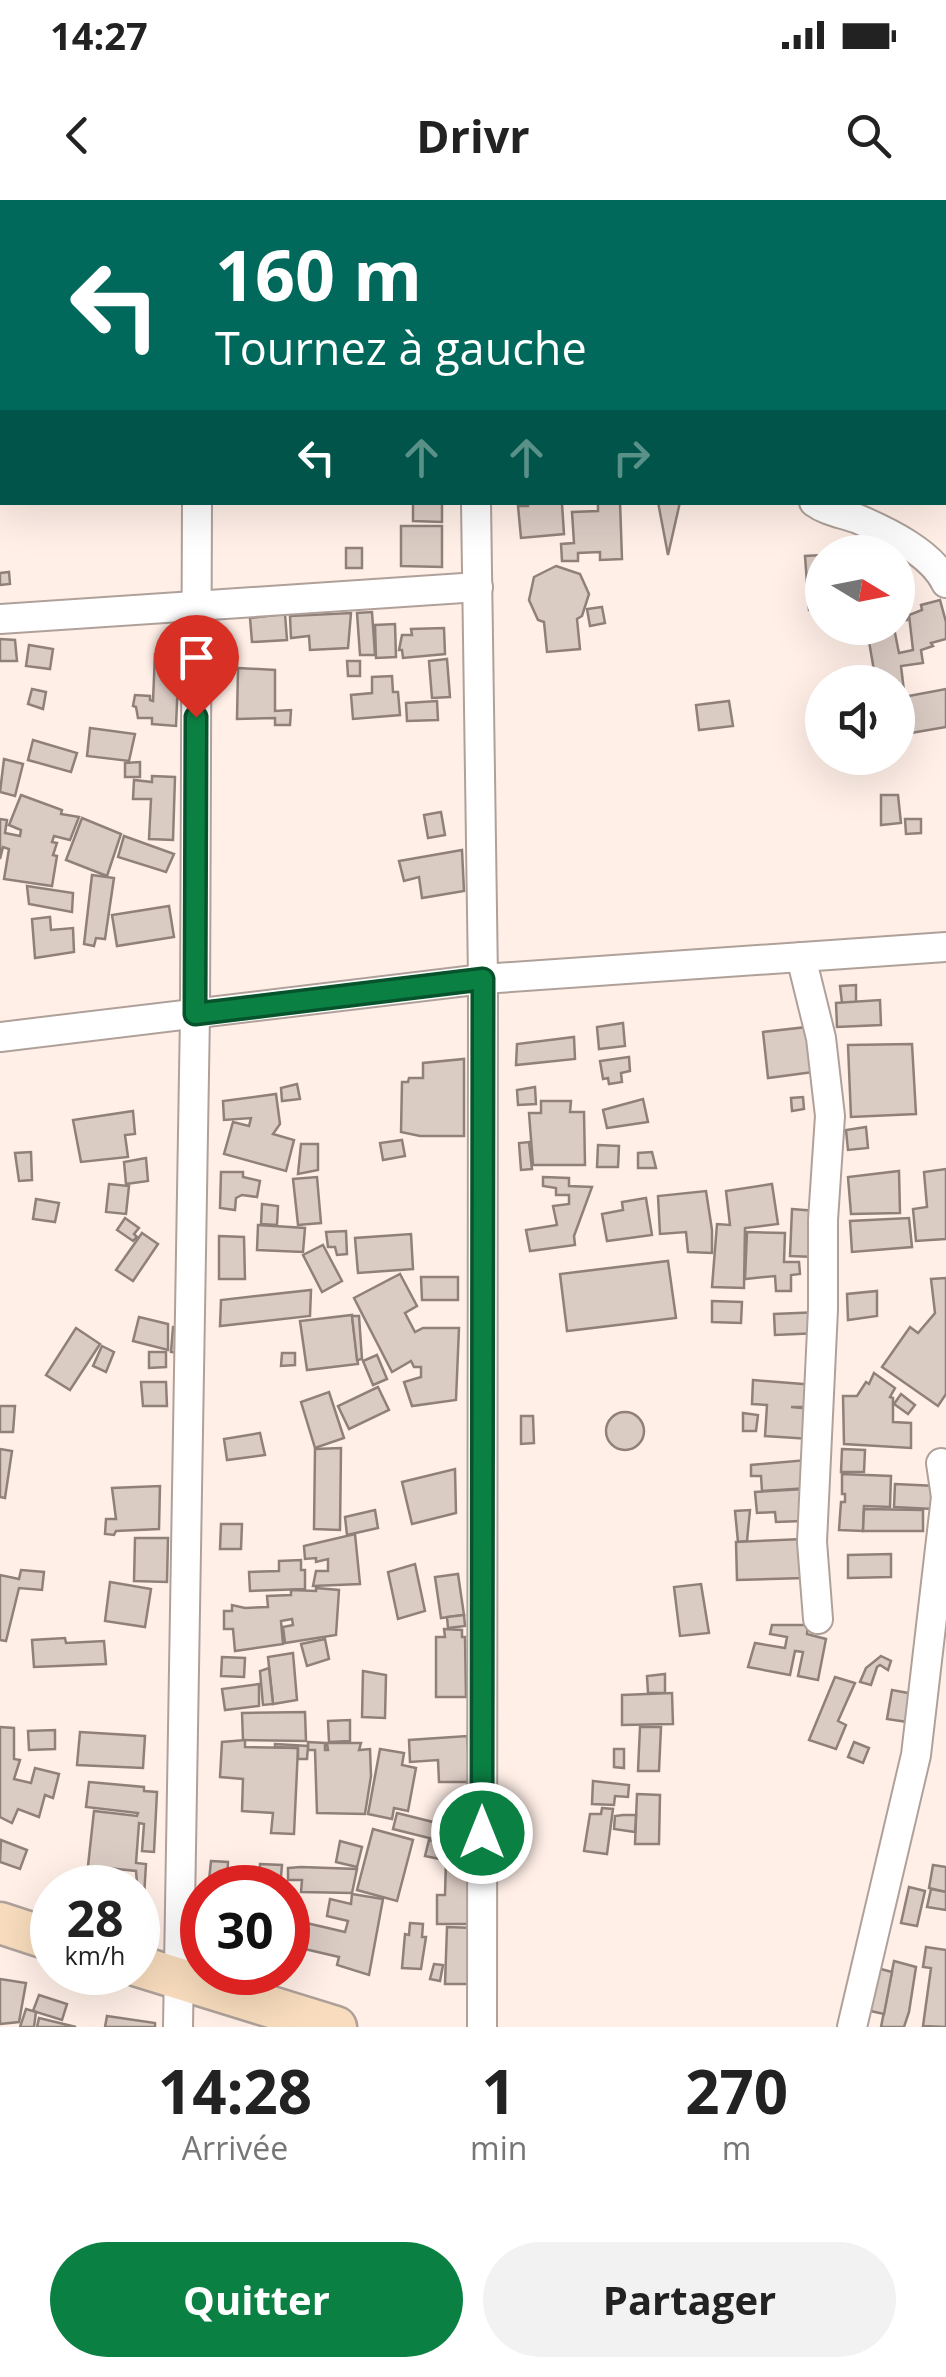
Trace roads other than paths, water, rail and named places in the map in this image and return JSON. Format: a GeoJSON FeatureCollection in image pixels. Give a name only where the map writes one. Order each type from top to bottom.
{"type":"FeatureCollection","features":[{"type":"Feature","properties":{"kind":"street"},"geometry":{"type":"LineString","coordinates":[[178,2027],[195,1014],[197,505]]}},
{"type":"Feature","properties":{"kind":"street"},"geometry":{"type":"LineString","coordinates":[[476,505],[483,979],[482,2027]]}},
{"type":"Feature","properties":{"kind":"street"},"geometry":{"type":"LineString","coordinates":[[818,505],[857,519],[921,554],[946,583]]}},
{"type":"Feature","properties":{"kind":"street"},"geometry":{"type":"LineString","coordinates":[[0,619],[478,587]]}},
{"type":"Feature","properties":{"kind":"street"},"geometry":{"type":"LineString","coordinates":[[0,1037],[483,979],[946,947]]}},
{"type":"Feature","properties":{"kind":"street"},"geometry":{"type":"LineString","coordinates":[[801,957],[822,1038],[830,1116],[812,1542],[818,1619]]}},
{"type":"Feature","properties":{"kind":"street"},"geometry":{"type":"LineString","coordinates":[[852,2027],[916,1755],[946,1497],[941,1463]]}},
{"type":"Feature","properties":{"kind":"street"},"geometry":{"type":"LineString","coordinates":[[0,1924],[30,1933]]}},
{"type":"Feature","properties":{"kind":"street"},"geometry":{"type":"LineString","coordinates":[[160,1972],[336,2027]]}}]}
